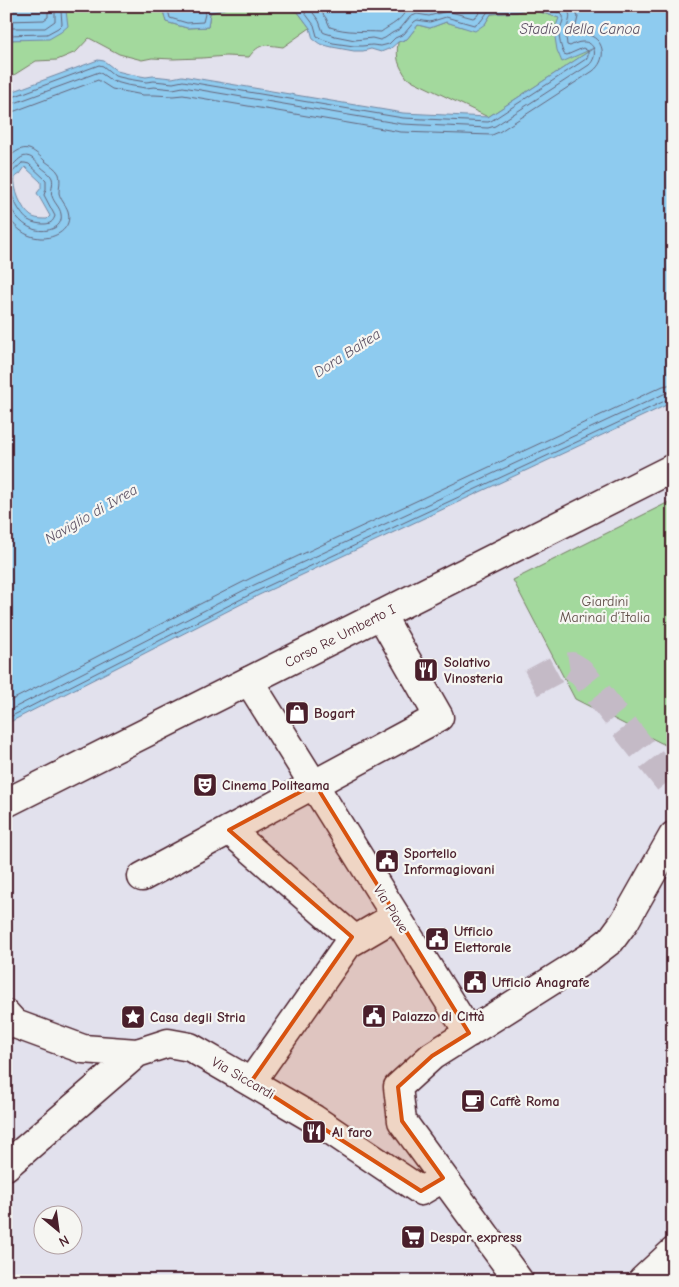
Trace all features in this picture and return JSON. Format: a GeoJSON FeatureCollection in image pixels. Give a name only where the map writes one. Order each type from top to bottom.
{"type":"FeatureCollection","features":[{"type":"Feature","properties":{"kind":"street","name":"Corso Re Umberto I"},"geometry":{"type":"LineString","coordinates":[[6,802],[673,468]]}},
{"type":"Feature","properties":{"kind":"street"},"geometry":{"type":"LineString","coordinates":[[142,877],[439,717],[381,615]]}},
{"type":"Feature","properties":{"kind":"street","name":"Via Piave"},"geometry":{"type":"LineString","coordinates":[[249,681],[469,1033]]}},
{"type":"Feature","properties":{"kind":"street"},"geometry":{"type":"LineString","coordinates":[[229,830],[354,939]]}},
{"type":"Feature","properties":{"kind":"street"},"geometry":{"type":"LineString","coordinates":[[518,1281],[402,1121],[398,1087],[432,1056],[589,957],[611,940],[625,921],[673,836]]}},
{"type":"Feature","properties":{"kind":"street"},"geometry":{"type":"LineString","coordinates":[[252,1082],[348,944],[396,916]]}},
{"type":"Feature","properties":{"kind":"street"},"geometry":{"type":"LineString","coordinates":[[6,1014],[15,1024],[83,1049],[137,1053]]}},
{"type":"Feature","properties":{"kind":"street","name":"Via Siccardi"},"geometry":{"type":"LineString","coordinates":[[137,1053],[168,1043],[190,1047],[314,1119],[421,1192],[443,1178]]}},
{"type":"Feature","properties":{"kind":"street"},"geometry":{"type":"LineString","coordinates":[[14,1160],[137,1053]]}},
{"type":"Feature","properties":{"kind":"street"},"geometry":{"type":"LineString","coordinates":[[642,1281],[673,1252]]}},
{"type":"Feature","properties":{"kind":"highlighted area"},"geometry":{"type":"Polygon","coordinates":[[[315,784],[469,1033],[432,1056],[398,1087],[402,1121],[443,1178],[421,1191],[251,1082],[352,937],[229,830],[315,784]]]}},
{"type":"Feature","properties":{"kind":"green space"},"geometry":{"type":"Polygon","coordinates":[[[85,6],[105,6],[112,10],[134,6],[162,6],[166,22],[187,28],[208,27],[210,13],[233,6],[276,6],[298,12],[310,28],[283,47],[260,47],[249,57],[152,58],[142,60],[119,54],[89,38],[76,52],[57,60],[36,61],[6,80],[6,40],[27,39],[66,11],[80,11],[85,6]]]}},
{"type":"Feature","properties":{"kind":"green space"},"geometry":{"type":"Polygon","coordinates":[[[528,8],[559,18],[599,45],[488,117],[407,78],[400,65],[397,53],[398,42],[407,39],[418,25],[430,28],[446,22],[463,27],[485,24],[491,14],[517,12],[528,8]]]}},
{"type":"Feature","properties":{"kind":"green space","name":"Giardini Marinai d’Italia"},"geometry":{"type":"Polygon","coordinates":[[[673,500],[673,749],[575,699],[513,580],[673,500]]]}},
{"type":"Feature","properties":{"kind":"water"},"geometry":{"type":"Polygon","coordinates":[[[6,6],[85,6],[80,11],[66,11],[68,26],[49,39],[6,40],[6,6]]]}},
{"type":"Feature","properties":{"kind":"water"},"geometry":{"type":"Polygon","coordinates":[[[162,6],[233,6],[210,13],[208,27],[187,28],[166,22],[162,6]]]}},
{"type":"Feature","properties":{"kind":"water"},"geometry":{"type":"Polygon","coordinates":[[[276,6],[673,6],[673,402],[259,595],[6,724],[6,94],[98,60],[104,61],[117,71],[146,77],[172,78],[182,76],[403,113],[488,117],[594,48],[562,62],[557,50],[554,31],[559,18],[528,8],[517,12],[491,14],[485,24],[475,31],[446,22],[430,28],[418,25],[407,39],[398,42],[391,48],[381,52],[371,49],[354,51],[320,44],[313,39],[310,28],[298,12],[276,6]],[[25,167],[15,177],[17,192],[27,213],[39,219],[47,219],[50,216],[37,193],[41,188],[41,182],[25,167]]]}},
{"type":"Feature","properties":{"kind":"tunnel"},"geometry":{"type":"LineString","coordinates":[[531,683],[559,668],[572,666],[580,671],[670,784],[673,779]]}},
{"type":"Feature","properties":{"kind":"place","name":"Solativo Vinosteria"},"geometry":{"type":"Point","coordinates":[426,670]}},
{"type":"Feature","properties":{"kind":"place","name":"Bogart"},"geometry":{"type":"Point","coordinates":[297,713]}},
{"type":"Feature","properties":{"kind":"place","name":"Cinema Politeama"},"geometry":{"type":"Point","coordinates":[205,785]}},
{"type":"Feature","properties":{"kind":"place","name":"Sportello Informagiovani"},"geometry":{"type":"Point","coordinates":[387,861]}},
{"type":"Feature","properties":{"kind":"place","name":"Ufficio Elettorale"},"geometry":{"type":"Point","coordinates":[437,939]}},
{"type":"Feature","properties":{"kind":"place","name":"Ufficio Anagrafe"},"geometry":{"type":"Point","coordinates":[475,982]}},
{"type":"Feature","properties":{"kind":"place","name":"Palazzo di Città"},"geometry":{"type":"Point","coordinates":[374,1016]}},
{"type":"Feature","properties":{"kind":"place","name":"Casa degli Stria"},"geometry":{"type":"Point","coordinates":[133,1017]}},
{"type":"Feature","properties":{"kind":"place","name":"Caffè Roma"},"geometry":{"type":"Point","coordinates":[473,1101]}},
{"type":"Feature","properties":{"kind":"place","name":"Al faro"},"geometry":{"type":"Point","coordinates":[314,1132]}},
{"type":"Feature","properties":{"kind":"place","name":"Despar express"},"geometry":{"type":"Point","coordinates":[413,1237]}},
{"type":"Feature","properties":{"kind":"water label","name":"Stadio della Canoa"},"geometry":{"type":"Point","coordinates":[580,29]}},
{"type":"Feature","properties":{"kind":"water label","name":"Dora Baltea"},"geometry":{"type":"Point","coordinates":[347,353]}},
{"type":"Feature","properties":{"kind":"water label","name":"Naviglio di Ivrea"},"geometry":{"type":"Point","coordinates":[91,514]}}]}
